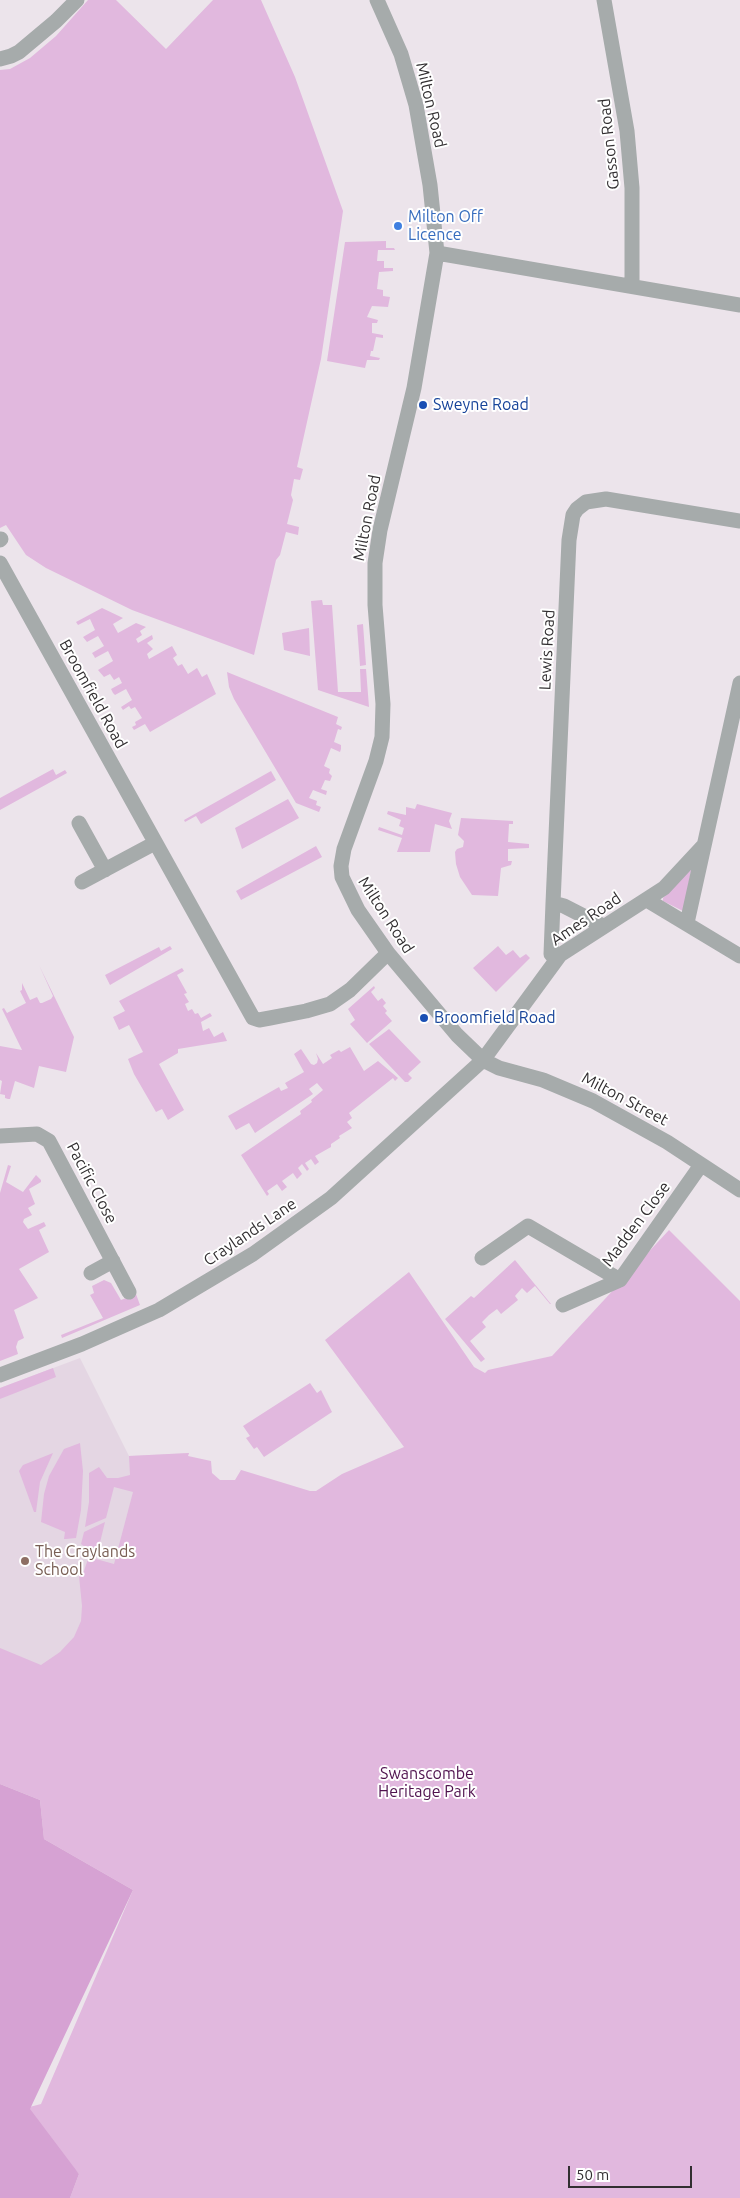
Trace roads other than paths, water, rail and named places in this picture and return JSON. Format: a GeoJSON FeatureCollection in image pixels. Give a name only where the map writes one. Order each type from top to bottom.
{"type":"FeatureCollection","features":[{"type":"Feature","properties":{"kind":"street","name":"Milton Road"},"geometry":{"type":"LineString","coordinates":[[377,0],[401,54],[416,105],[430,185],[437,253],[414,388],[380,530],[375,563],[375,604],[383,704],[382,737],[376,761],[344,849],[341,866],[342,876],[348,892],[388,952],[457,1035],[483,1060]]}},
{"type":"Feature","properties":{"kind":"street","name":"Gasson Road"},"geometry":{"type":"LineString","coordinates":[[604,0],[621,88],[628,139],[632,188],[632,285]]}},
{"type":"Feature","properties":{"kind":"street"},"geometry":{"type":"LineString","coordinates":[[4,58],[28,45],[76,1]]}},
{"type":"Feature","properties":{"kind":"street"},"geometry":{"type":"LineString","coordinates":[[437,253],[740,305]]}},
{"type":"Feature","properties":{"kind":"street","name":"Lewis Road"},"geometry":{"type":"LineString","coordinates":[[556,960],[551,954],[553,903],[570,540],[575,512],[586,502],[606,499],[740,522]]}},
{"type":"Feature","properties":{"kind":"street","name":"Broomfield Road"},"geometry":{"type":"LineString","coordinates":[[0,563],[255,1019],[306,1011],[330,1004],[350,990],[388,952]]}},
{"type":"Feature","properties":{"kind":"street","name":"Ames Road"},"geometry":{"type":"LineString","coordinates":[[687,923],[740,683]]}},
{"type":"Feature","properties":{"kind":"street"},"geometry":{"type":"LineString","coordinates":[[79,823],[105,870]]}},
{"type":"Feature","properties":{"kind":"street"},"geometry":{"type":"LineString","coordinates":[[82,882],[155,843]]}},
{"type":"Feature","properties":{"kind":"street","name":"Ames Road"},"geometry":{"type":"LineString","coordinates":[[483,1060],[556,960],[566,950],[647,900],[675,879],[704,845]]}},
{"type":"Feature","properties":{"kind":"street"},"geometry":{"type":"LineString","coordinates":[[647,900],[740,956]]}},
{"type":"Feature","properties":{"kind":"street"},"geometry":{"type":"LineString","coordinates":[[553,903],[564,906],[603,926]]}},
{"type":"Feature","properties":{"kind":"street","name":"Milton Street"},"geometry":{"type":"LineString","coordinates":[[483,1060],[499,1068],[543,1080],[581,1095],[667,1142],[740,1190]]}},
{"type":"Feature","properties":{"kind":"street","name":"Craylands Lane"},"geometry":{"type":"LineString","coordinates":[[0,1375],[147,1316],[250,1256],[341,1189],[483,1060]]}},
{"type":"Feature","properties":{"kind":"street","name":"Pacific Close"},"geometry":{"type":"LineString","coordinates":[[0,1136],[37,1134],[49,1140],[129,1292]]}},
{"type":"Feature","properties":{"kind":"street","name":"Madden Close"},"geometry":{"type":"LineString","coordinates":[[563,1305],[620,1280],[701,1165]]}},
{"type":"Feature","properties":{"kind":"street"},"geometry":{"type":"LineString","coordinates":[[482,1258],[528,1226],[620,1280]]}},
{"type":"Feature","properties":{"kind":"street"},"geometry":{"type":"LineString","coordinates":[[91,1273],[113,1261]]}},
{"type":"Feature","properties":{"kind":"place","name":"Milton Off Licence"},"geometry":{"type":"Point","coordinates":[398,226]}},
{"type":"Feature","properties":{"kind":"place","name":"Sweyne Road"},"geometry":{"type":"Point","coordinates":[423,405]}},
{"type":"Feature","properties":{"kind":"place","name":"Broomfield Road"},"geometry":{"type":"Point","coordinates":[424,1018]}},
{"type":"Feature","properties":{"kind":"place","name":"The Craylands School"},"geometry":{"type":"Point","coordinates":[25,1561]}},
{"type":"Feature","properties":{"kind":"park label","name":"Swanscombe Heritage Park"},"geometry":{"type":"Point","coordinates":[427,1783]}}]}
